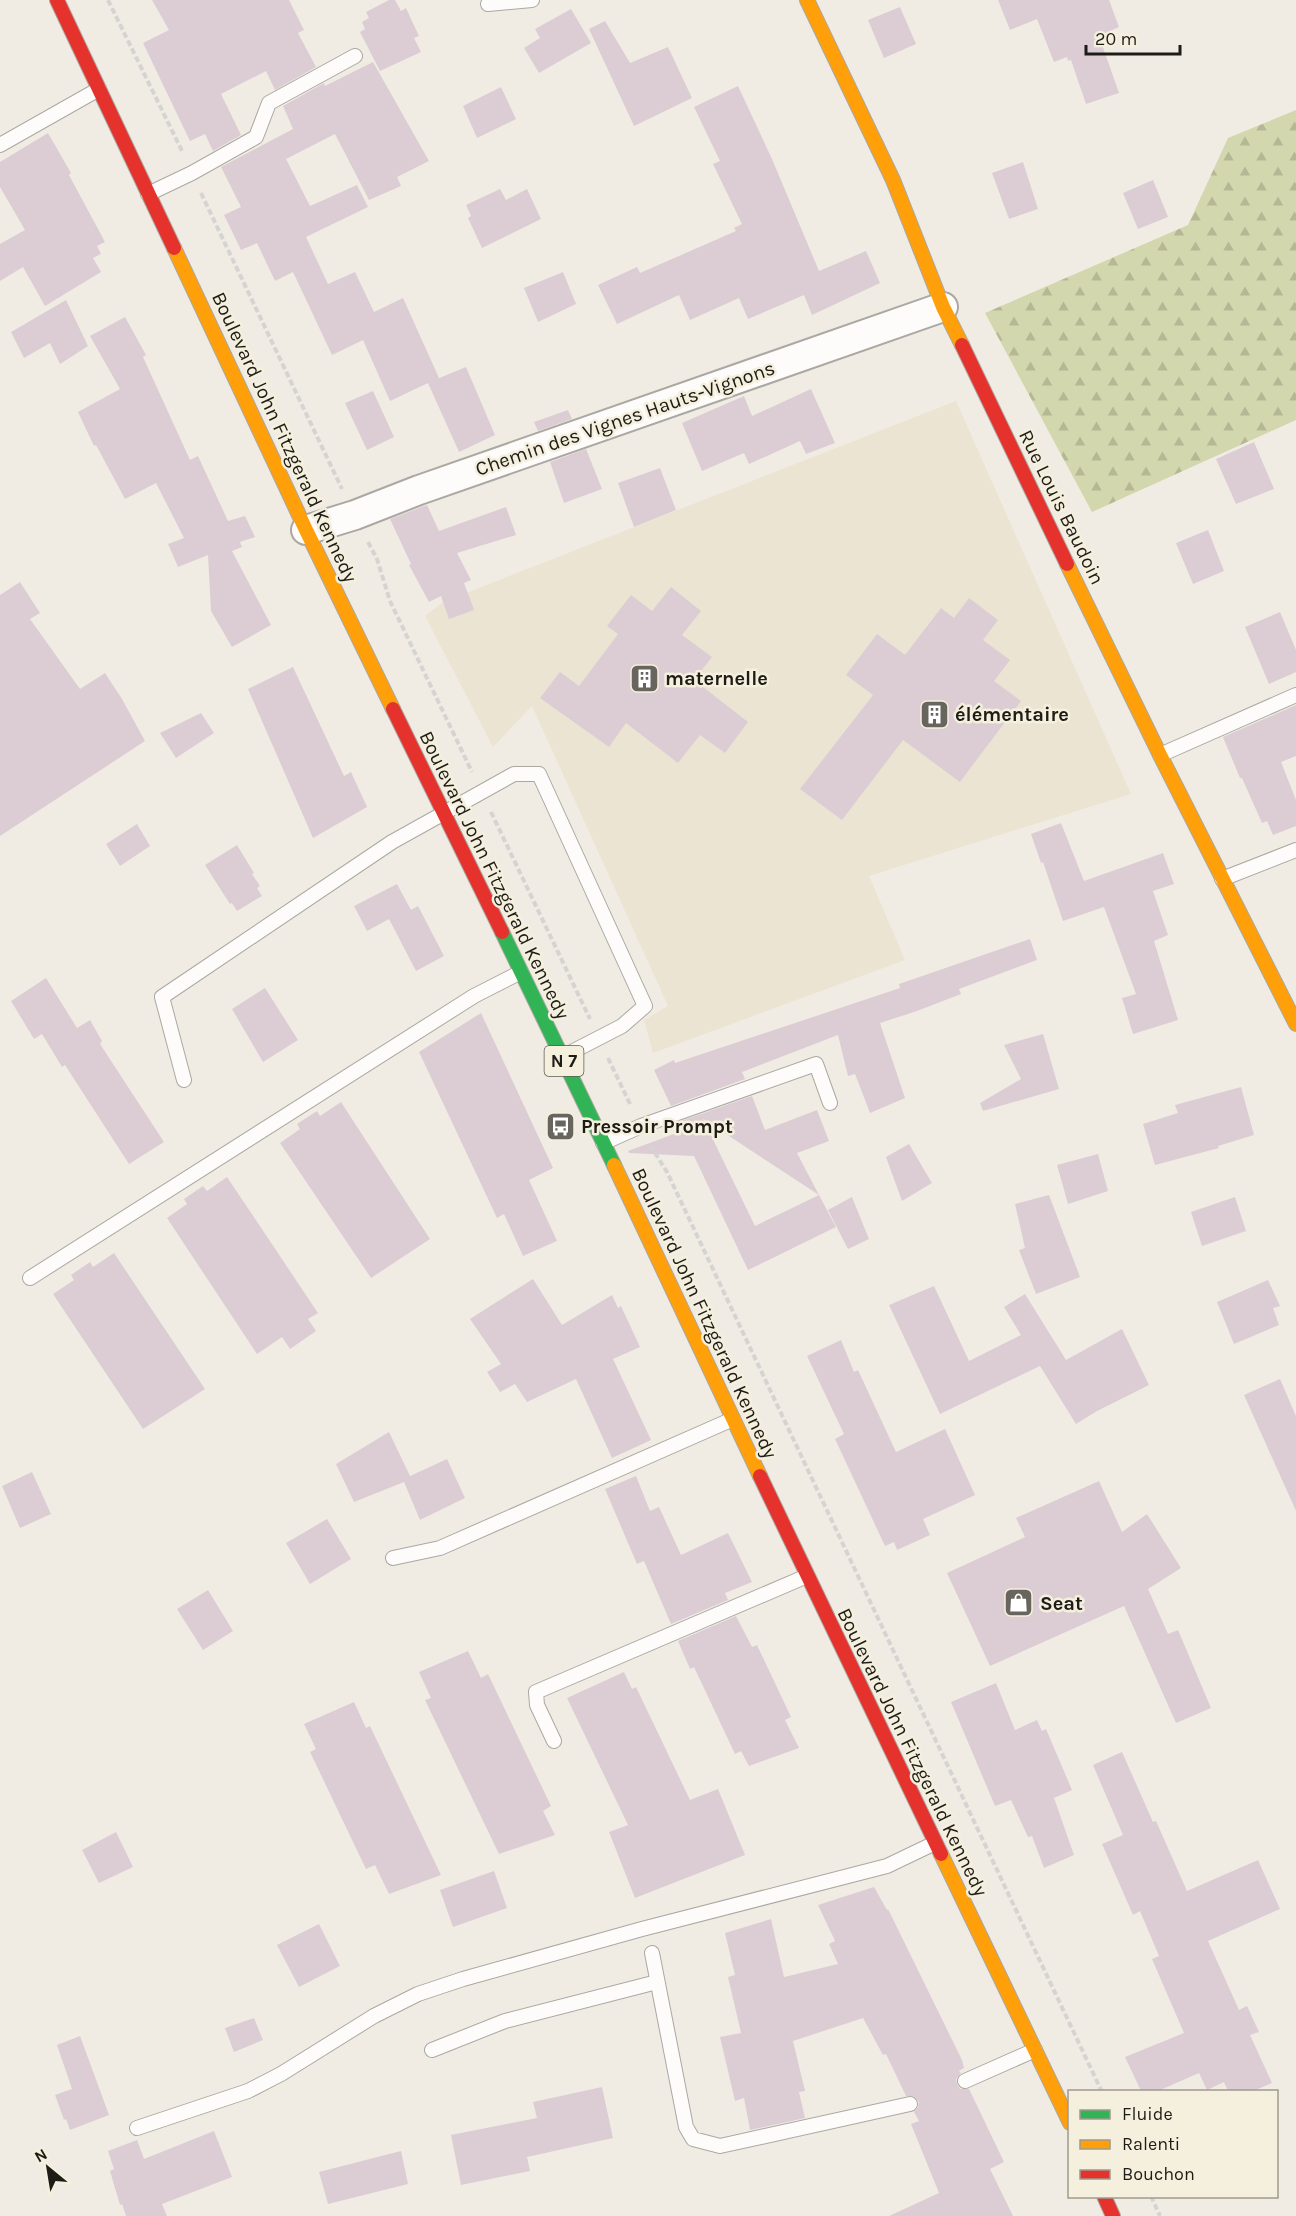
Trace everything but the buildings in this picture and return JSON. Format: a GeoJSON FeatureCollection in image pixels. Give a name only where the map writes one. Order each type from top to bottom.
{"type":"FeatureCollection","features":[{"type":"Feature","properties":{"kind":"main road","name":"Boulevard John Fitzgerald Kennedy"},"geometry":{"type":"LineString","coordinates":[[57,0],[306,530],[562,1057],[807,1576],[1068,2119]]}},
{"type":"Feature","properties":{"kind":"main road","name":"Rue Louis Baudoin"},"geometry":{"type":"LineString","coordinates":[[807,0],[893,180],[943,308],[1160,755],[1296,1024]]}},
{"type":"Feature","properties":{"kind":"main road"},"geometry":{"type":"LineString","coordinates":[[1105,2198],[1113,2216]]}},
{"type":"Feature","properties":{"kind":"street","name":"Chemin des Vignes Hauts-Vignons"},"geometry":{"type":"LineString","coordinates":[[306,530],[355,515],[442,482],[943,308]]}},
{"type":"Feature","properties":{"kind":"lane"},"geometry":{"type":"LineString","coordinates":[[488,4],[532,0]]}},
{"type":"Feature","properties":{"kind":"lane"},"geometry":{"type":"LineString","coordinates":[[148,194],[192,173],[256,137],[268,103],[355,56]]}},
{"type":"Feature","properties":{"kind":"lane"},"geometry":{"type":"LineString","coordinates":[[0,145],[99,89]]}},
{"type":"Feature","properties":{"kind":"lane"},"geometry":{"type":"LineString","coordinates":[[1160,755],[1296,695]]}},
{"type":"Feature","properties":{"kind":"lane"},"geometry":{"type":"LineString","coordinates":[[184,1080],[162,997],[392,842],[514,774],[539,774],[645,1006],[622,1026],[562,1057]]}},
{"type":"Feature","properties":{"kind":"lane"},"geometry":{"type":"LineString","coordinates":[[1222,879],[1296,850]]}},
{"type":"Feature","properties":{"kind":"lane"},"geometry":{"type":"LineString","coordinates":[[30,1278],[474,996],[521,972]]}},
{"type":"Feature","properties":{"kind":"lane"},"geometry":{"type":"LineString","coordinates":[[603,1143],[640,1126],[816,1064],[830,1103]]}},
{"type":"Feature","properties":{"kind":"lane"},"geometry":{"type":"LineString","coordinates":[[393,1558],[440,1548],[733,1419]]}},
{"type":"Feature","properties":{"kind":"lane"},"geometry":{"type":"LineString","coordinates":[[554,1741],[537,1705],[536,1692],[807,1576]]}},
{"type":"Feature","properties":{"kind":"lane"},"geometry":{"type":"LineString","coordinates":[[137,2128],[248,2091],[281,2074],[374,2016],[418,1994],[463,1979],[631,1932],[887,1866],[935,1843]]}},
{"type":"Feature","properties":{"kind":"lane"},"geometry":{"type":"LineString","coordinates":[[652,1953],[686,2127],[693,2139],[720,2146],[910,2103]]}},
{"type":"Feature","properties":{"kind":"lane"},"geometry":{"type":"LineString","coordinates":[[432,2050],[505,2021],[657,1982]]}},
{"type":"Feature","properties":{"kind":"lane"},"geometry":{"type":"LineString","coordinates":[[965,2081],[1035,2050]]}},
{"type":"Feature","properties":{"kind":"path"},"geometry":{"type":"LineString","coordinates":[[1152,2198],[1161,2216]]}},
{"type":"Feature","properties":{"kind":"shaded area"},"geometry":{"type":"Polygon","coordinates":[[[956,401],[1131,794],[869,876],[905,960],[653,1053],[644,1020],[668,1006],[532,706],[493,747],[425,616],[443,602],[956,401]]]}},
{"type":"Feature","properties":{"kind":"green space"},"geometry":{"type":"Polygon","coordinates":[[[1296,110],[1296,420],[1092,512],[985,313],[1188,225],[1228,138],[1296,110]]]}},
{"type":"Feature","properties":{"kind":"traffic: fast"},"geometry":{"type":"LineString","coordinates":[[502,932],[614,1165]]}},
{"type":"Feature","properties":{"kind":"traffic: slow"},"geometry":{"type":"LineString","coordinates":[[807,0],[893,180],[943,307],[962,345]]}},
{"type":"Feature","properties":{"kind":"traffic: slow"},"geometry":{"type":"LineString","coordinates":[[174,248],[393,709]]}},
{"type":"Feature","properties":{"kind":"traffic: slow"},"geometry":{"type":"LineString","coordinates":[[1067,564],[1160,755],[1296,1024]]}},
{"type":"Feature","properties":{"kind":"traffic: slow"},"geometry":{"type":"LineString","coordinates":[[614,1165],[760,1476]]}},
{"type":"Feature","properties":{"kind":"traffic: slow"},"geometry":{"type":"LineString","coordinates":[[941,1854],[1068,2119]]}},
{"type":"Feature","properties":{"kind":"traffic: jam"},"geometry":{"type":"LineString","coordinates":[[57,0],[174,248]]}},
{"type":"Feature","properties":{"kind":"traffic: jam"},"geometry":{"type":"LineString","coordinates":[[962,345],[1067,564]]}},
{"type":"Feature","properties":{"kind":"traffic: jam"},"geometry":{"type":"LineString","coordinates":[[393,709],[502,932]]}},
{"type":"Feature","properties":{"kind":"traffic: jam"},"geometry":{"type":"LineString","coordinates":[[760,1476],[941,1854]]}},
{"type":"Feature","properties":{"kind":"traffic: jam"},"geometry":{"type":"LineString","coordinates":[[1105,2198],[1113,2216]]}},
{"type":"Feature","properties":{"kind":"place","name":"maternelle"},"geometry":{"type":"Point","coordinates":[644,678]}},
{"type":"Feature","properties":{"kind":"place","name":"élémentaire"},"geometry":{"type":"Point","coordinates":[934,714]}},
{"type":"Feature","properties":{"kind":"place","name":"Pressoir Prompt"},"geometry":{"type":"Point","coordinates":[560,1126]}},
{"type":"Feature","properties":{"kind":"place","name":"Seat"},"geometry":{"type":"Point","coordinates":[1019,1603]}}]}
